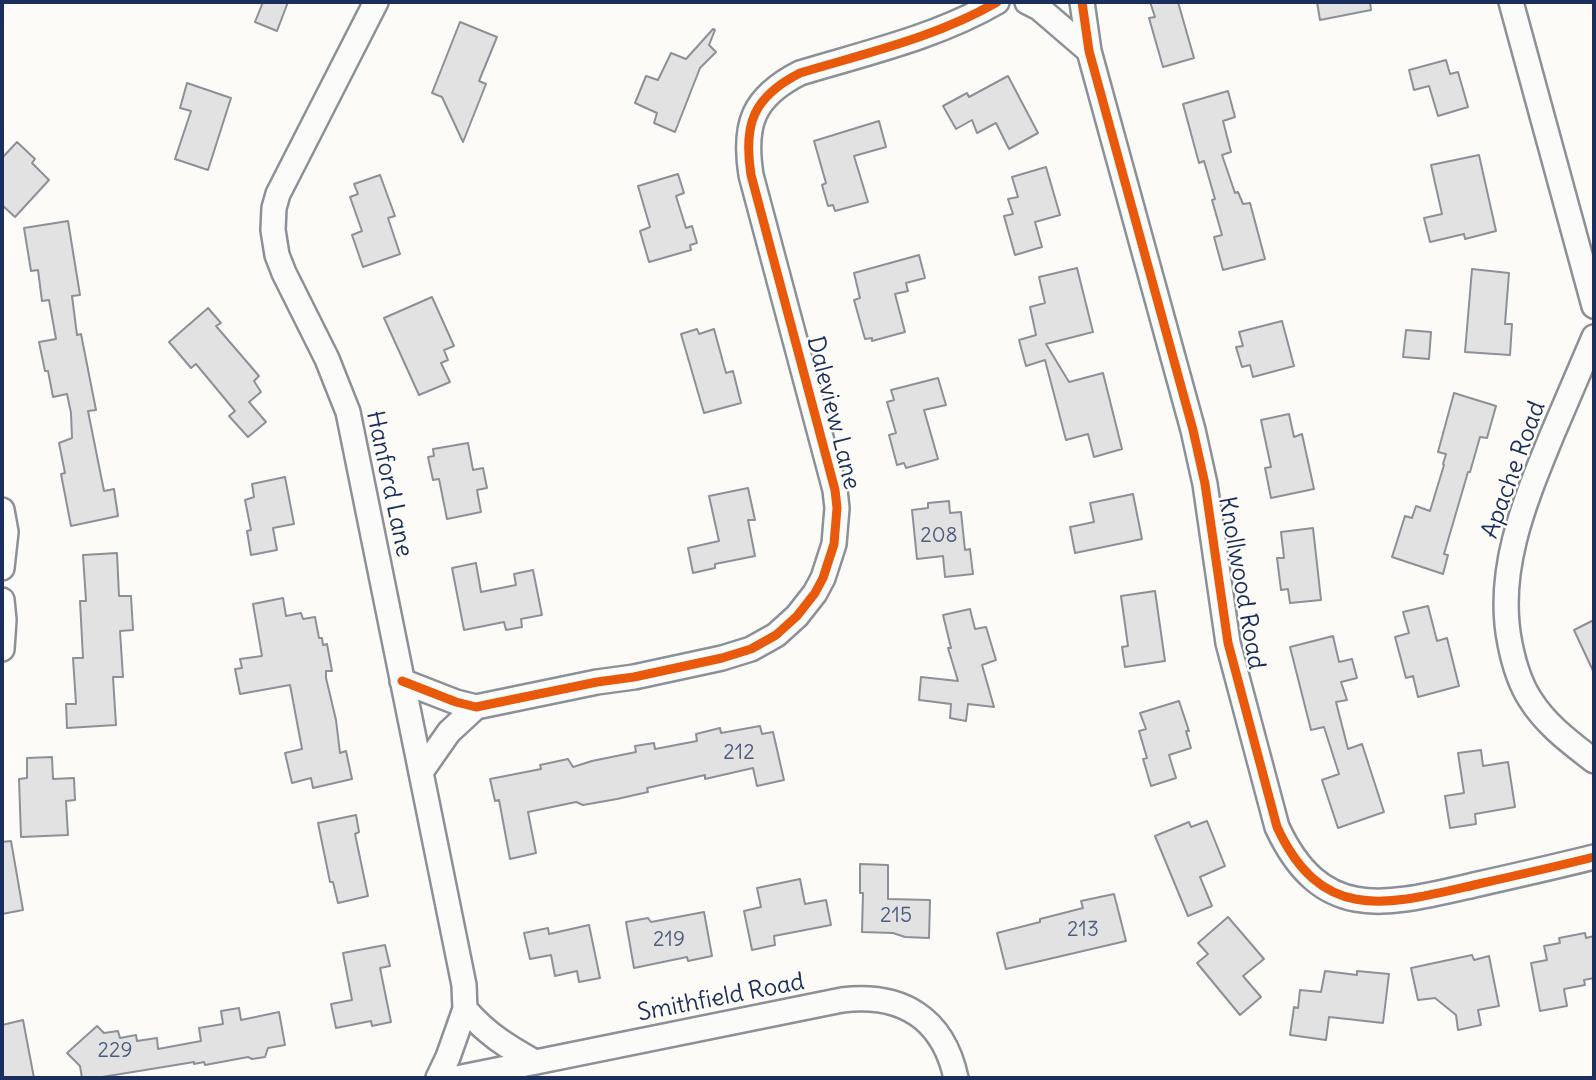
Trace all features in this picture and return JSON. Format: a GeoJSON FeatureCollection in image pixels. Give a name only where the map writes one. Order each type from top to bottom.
{"type":"FeatureCollection","features":[{"type":"Feature","properties":{"kind":"street","name":"Hanford Lane"},"geometry":{"type":"LineString","coordinates":[[376,2],[278,194],[273,230],[274,244],[284,273],[327,359],[348,412],[464,985],[465,1009],[438,1078]]}},
{"type":"Feature","properties":{"kind":"street","name":"Daleview Lane"},"geometry":{"type":"LineString","coordinates":[[402,681],[476,707],[722,658],[751,649],[776,635],[797,616],[815,593],[830,562],[836,526],[835,490],[751,175],[747,150],[752,121],[766,97],[782,82],[800,73],[940,29],[997,2]]}},
{"type":"Feature","properties":{"kind":"street"},"geometry":{"type":"LineString","coordinates":[[1027,2],[1039,8],[1089,51]]}},
{"type":"Feature","properties":{"kind":"street","name":"Knollwood Road"},"geometry":{"type":"LineString","coordinates":[[1082,2],[1089,51],[1194,430],[1205,484],[1228,643],[1277,827],[1284,842],[1306,872],[1318,882],[1337,893],[1367,902],[1399,901],[1446,892],[1594,857]]}},
{"type":"Feature","properties":{"kind":"street"},"geometry":{"type":"LineString","coordinates":[[1510,2],[1594,306]]}},
{"type":"Feature","properties":{"kind":"street","name":"Apache Road"},"geometry":{"type":"LineString","coordinates":[[1594,337],[1537,471],[1517,528],[1507,575],[1506,617],[1515,667],[1530,699],[1551,726],[1594,761]]}},
{"type":"Feature","properties":{"kind":"street"},"geometry":{"type":"LineString","coordinates":[[2,510],[6,532],[2,568]]}},
{"type":"Feature","properties":{"kind":"street"},"geometry":{"type":"LineString","coordinates":[[2,600],[2,649]]}},
{"type":"Feature","properties":{"kind":"street"},"geometry":{"type":"LineString","coordinates":[[421,772],[449,732],[476,707]]}},
{"type":"Feature","properties":{"kind":"street","name":"Smithfield Road"},"geometry":{"type":"LineString","coordinates":[[457,1078],[861,998],[906,1007],[923,1019],[946,1045],[956,1078]]}},
{"type":"Feature","properties":{"kind":"street"},"geometry":{"type":"LineString","coordinates":[[465,1009],[481,1027],[506,1046],[535,1062]]}},
{"type":"Feature","properties":{"kind":"building"},"geometry":{"type":"Polygon","coordinates":[[[263,2],[288,2],[277,31],[255,22],[263,2]]]}},
{"type":"Feature","properties":{"kind":"building"},"geometry":{"type":"Polygon","coordinates":[[[1150,2],[1178,2],[1194,58],[1163,67],[1149,18],[1155,17],[1150,2]]]}},
{"type":"Feature","properties":{"kind":"building"},"geometry":{"type":"Polygon","coordinates":[[[1317,2],[1370,2],[1371,10],[1320,20],[1317,2]]]}},
{"type":"Feature","properties":{"kind":"building"},"geometry":{"type":"Polygon","coordinates":[[[460,22],[497,37],[479,81],[486,84],[463,142],[442,97],[432,93],[460,22]]]}},
{"type":"Feature","properties":{"kind":"building"},"geometry":{"type":"Polygon","coordinates":[[[713,29],[715,30],[709,45],[716,52],[700,68],[675,132],[654,123],[657,113],[635,103],[646,76],[658,80],[671,53],[686,59],[713,29]]]}},
{"type":"Feature","properties":{"kind":"building"},"geometry":{"type":"Polygon","coordinates":[[[1446,60],[1450,74],[1458,72],[1468,107],[1438,116],[1429,86],[1414,90],[1409,70],[1446,60]]]}},
{"type":"Feature","properties":{"kind":"building"},"geometry":{"type":"Polygon","coordinates":[[[1008,76],[1038,133],[1009,149],[996,123],[977,133],[972,120],[956,129],[943,106],[967,93],[969,97],[1008,76]]]}},
{"type":"Feature","properties":{"kind":"building"},"geometry":{"type":"Polygon","coordinates":[[[187,83],[231,98],[208,170],[175,159],[191,111],[180,108],[187,83]]]}},
{"type":"Feature","properties":{"kind":"building"},"geometry":{"type":"Polygon","coordinates":[[[1228,91],[1235,117],[1223,121],[1231,152],[1222,155],[1235,193],[1238,192],[1243,204],[1250,203],[1265,259],[1223,270],[1214,237],[1222,235],[1212,200],[1215,199],[1204,161],[1199,163],[1183,104],[1228,91]]]}},
{"type":"Feature","properties":{"kind":"building"},"geometry":{"type":"Polygon","coordinates":[[[879,121],[886,147],[854,156],[868,202],[835,211],[833,205],[828,206],[822,185],[826,183],[814,141],[879,121]]]}},
{"type":"Feature","properties":{"kind":"building"},"geometry":{"type":"Polygon","coordinates":[[[17,142],[35,159],[32,163],[49,180],[15,217],[2,205],[2,158],[17,142]]]}},
{"type":"Feature","properties":{"kind":"building"},"geometry":{"type":"Polygon","coordinates":[[[1479,155],[1496,231],[1465,239],[1464,234],[1430,242],[1424,218],[1442,214],[1431,165],[1479,155]]]}},
{"type":"Feature","properties":{"kind":"building"},"geometry":{"type":"Polygon","coordinates":[[[1046,167],[1060,215],[1035,222],[1042,247],[1015,255],[1004,216],[1013,214],[1008,199],[1018,197],[1012,177],[1046,167]]]}},
{"type":"Feature","properties":{"kind":"building"},"geometry":{"type":"Polygon","coordinates":[[[678,174],[684,193],[676,196],[686,228],[692,226],[697,243],[690,245],[691,250],[649,262],[640,231],[650,227],[638,186],[678,174]]]}},
{"type":"Feature","properties":{"kind":"building"},"geometry":{"type":"Polygon","coordinates":[[[380,175],[395,216],[388,218],[400,254],[363,267],[352,235],[362,231],[350,197],[358,194],[354,184],[380,175]]]}},
{"type":"Feature","properties":{"kind":"building"},"geometry":{"type":"Polygon","coordinates":[[[68,221],[80,295],[72,296],[77,335],[81,334],[96,410],[88,411],[104,491],[114,489],[118,516],[71,526],[61,474],[65,473],[59,443],[72,438],[71,413],[67,394],[53,397],[48,371],[45,371],[39,342],[56,339],[49,300],[42,301],[38,270],[31,271],[24,228],[68,221]]]}},
{"type":"Feature","properties":{"kind":"building"},"geometry":{"type":"Polygon","coordinates":[[[919,255],[925,278],[906,283],[908,291],[895,294],[905,332],[872,341],[872,338],[865,339],[854,300],[860,298],[854,273],[919,255]]]}},
{"type":"Feature","properties":{"kind":"building"},"geometry":{"type":"Polygon","coordinates":[[[1077,268],[1093,332],[1046,344],[1069,382],[1103,373],[1122,449],[1094,457],[1088,434],[1066,440],[1045,360],[1026,366],[1019,340],[1036,335],[1030,307],[1045,303],[1039,277],[1077,268]]]}},
{"type":"Feature","properties":{"kind":"building"},"geometry":{"type":"Polygon","coordinates":[[[1472,269],[1509,273],[1505,324],[1512,324],[1510,355],[1465,352],[1472,269]]]}},
{"type":"Feature","properties":{"kind":"building"},"geometry":{"type":"Polygon","coordinates":[[[432,297],[454,346],[444,350],[448,360],[441,363],[450,382],[419,395],[384,318],[432,297]]]}},
{"type":"Feature","properties":{"kind":"building"},"geometry":{"type":"Polygon","coordinates":[[[208,308],[221,323],[216,326],[259,376],[254,381],[261,392],[249,402],[266,422],[248,437],[229,416],[235,411],[196,364],[191,368],[169,342],[208,308]]]}},
{"type":"Feature","properties":{"kind":"building"},"geometry":{"type":"Polygon","coordinates":[[[1282,321],[1294,366],[1253,377],[1250,365],[1242,367],[1236,347],[1243,346],[1239,332],[1282,321]]]}},
{"type":"Feature","properties":{"kind":"building"},"geometry":{"type":"Polygon","coordinates":[[[697,329],[699,334],[714,329],[726,373],[733,371],[741,403],[704,413],[681,334],[697,329]]]}},
{"type":"Feature","properties":{"kind":"building"},"geometry":{"type":"Polygon","coordinates":[[[1406,330],[1431,332],[1429,359],[1403,357],[1406,330]]]}},
{"type":"Feature","properties":{"kind":"building"},"geometry":{"type":"Polygon","coordinates":[[[938,378],[946,405],[924,410],[938,459],[906,468],[904,463],[897,465],[889,435],[896,433],[887,402],[894,400],[891,390],[938,378]]]}},
{"type":"Feature","properties":{"kind":"building"},"geometry":{"type":"Polygon","coordinates":[[[1454,393],[1496,406],[1487,438],[1480,437],[1468,472],[1444,554],[1448,555],[1443,574],[1392,557],[1405,516],[1412,518],[1416,506],[1430,511],[1444,465],[1446,454],[1438,452],[1454,393]]]}},
{"type":"Feature","properties":{"kind":"building"},"geometry":{"type":"Polygon","coordinates":[[[1289,414],[1294,437],[1302,434],[1314,489],[1271,498],[1265,468],[1271,467],[1261,420],[1289,414]]]}},
{"type":"Feature","properties":{"kind":"building"},"geometry":{"type":"Polygon","coordinates":[[[468,443],[473,470],[483,468],[487,488],[477,490],[481,512],[447,519],[439,479],[433,480],[428,457],[434,456],[433,449],[468,443]]]}},
{"type":"Feature","properties":{"kind":"building"},"geometry":{"type":"Polygon","coordinates":[[[285,477],[294,524],[273,528],[277,550],[251,555],[247,531],[251,530],[245,500],[254,497],[252,484],[285,477]]]}},
{"type":"Feature","properties":{"kind":"building"},"geometry":{"type":"Polygon","coordinates":[[[748,488],[755,520],[748,520],[755,556],[715,564],[715,568],[693,573],[688,548],[719,541],[709,496],[748,488]]]}},
{"type":"Feature","properties":{"kind":"building"},"geometry":{"type":"Polygon","coordinates":[[[1133,494],[1142,539],[1075,553],[1070,527],[1094,522],[1090,503],[1133,494]]]}},
{"type":"Feature","properties":{"kind":"building"},"geometry":{"type":"Polygon","coordinates":[[[949,501],[950,513],[961,512],[965,550],[970,549],[973,574],[945,577],[943,556],[917,559],[912,510],[928,508],[928,503],[949,501]]]}},
{"type":"Feature","properties":{"kind":"building"},"geometry":{"type":"Polygon","coordinates":[[[1313,528],[1321,600],[1290,603],[1288,589],[1281,590],[1277,558],[1284,558],[1281,532],[1313,528]]]}},
{"type":"Feature","properties":{"kind":"building"},"geometry":{"type":"Polygon","coordinates":[[[117,553],[119,596],[131,596],[133,630],[120,631],[123,677],[113,677],[116,725],[67,728],[66,704],[76,704],[73,658],[83,658],[80,601],[86,601],[83,555],[117,553]]]}},
{"type":"Feature","properties":{"kind":"building"},"geometry":{"type":"Polygon","coordinates":[[[476,563],[481,592],[516,585],[514,574],[533,570],[542,615],[521,619],[522,627],[506,630],[504,622],[464,630],[452,568],[476,563]]]}},
{"type":"Feature","properties":{"kind":"building"},"geometry":{"type":"Polygon","coordinates":[[[1155,591],[1165,661],[1125,667],[1122,647],[1128,646],[1121,596],[1155,591]]]}},
{"type":"Feature","properties":{"kind":"building"},"geometry":{"type":"Polygon","coordinates":[[[283,598],[286,616],[301,613],[303,619],[315,617],[319,638],[322,638],[323,645],[327,644],[332,671],[326,671],[326,678],[336,720],[340,753],[346,751],[352,779],[313,788],[311,778],[292,783],[285,753],[302,749],[290,685],[240,694],[235,669],[242,668],[240,659],[262,656],[253,604],[283,598]]]}},
{"type":"Feature","properties":{"kind":"building"},"geometry":{"type":"Polygon","coordinates":[[[1428,606],[1437,641],[1447,638],[1459,686],[1418,697],[1413,676],[1406,678],[1395,637],[1409,633],[1403,612],[1428,606]]]}},
{"type":"Feature","properties":{"kind":"building"},"geometry":{"type":"Polygon","coordinates":[[[970,609],[975,629],[986,627],[996,660],[982,665],[994,707],[968,704],[966,721],[950,718],[951,704],[919,700],[921,677],[958,681],[948,648],[951,648],[943,615],[970,609]]]}},
{"type":"Feature","properties":{"kind":"building"},"geometry":{"type":"Polygon","coordinates":[[[1594,620],[1594,673],[1574,630],[1594,620]]]}},
{"type":"Feature","properties":{"kind":"building"},"geometry":{"type":"Polygon","coordinates":[[[1333,636],[1339,662],[1352,659],[1357,678],[1341,682],[1347,700],[1336,702],[1348,749],[1362,744],[1384,812],[1338,828],[1322,780],[1339,774],[1324,727],[1311,730],[1290,647],[1333,636]]]}},
{"type":"Feature","properties":{"kind":"building"},"geometry":{"type":"Polygon","coordinates":[[[1179,701],[1189,731],[1186,731],[1191,748],[1169,755],[1176,778],[1151,786],[1143,759],[1147,758],[1139,731],[1146,729],[1140,713],[1179,701]]]}},
{"type":"Feature","properties":{"kind":"building"},"geometry":{"type":"Polygon","coordinates":[[[760,726],[762,734],[773,732],[784,780],[757,786],[753,768],[647,788],[648,792],[617,799],[583,805],[576,802],[528,812],[536,853],[510,859],[499,800],[495,801],[490,779],[541,769],[540,765],[568,759],[573,767],[636,752],[635,746],[654,743],[655,749],[697,741],[696,734],[720,728],[721,733],[760,726]]]}},
{"type":"Feature","properties":{"kind":"building"},"geometry":{"type":"Polygon","coordinates":[[[1481,750],[1483,766],[1508,762],[1515,807],[1475,814],[1476,824],[1450,828],[1445,796],[1464,793],[1458,753],[1481,750]]]}},
{"type":"Feature","properties":{"kind":"building"},"geometry":{"type":"Polygon","coordinates":[[[52,757],[53,779],[74,778],[75,800],[66,801],[68,835],[21,837],[19,779],[27,778],[27,758],[52,757]]]}},
{"type":"Feature","properties":{"kind":"building"},"geometry":{"type":"Polygon","coordinates":[[[356,815],[359,832],[355,834],[368,896],[338,903],[333,882],[330,882],[318,823],[356,815]]]}},
{"type":"Feature","properties":{"kind":"building"},"geometry":{"type":"Polygon","coordinates":[[[1207,821],[1225,866],[1200,877],[1212,906],[1188,916],[1155,836],[1189,822],[1191,827],[1207,821]]]}},
{"type":"Feature","properties":{"kind":"building"},"geometry":{"type":"Polygon","coordinates":[[[11,841],[23,910],[2,914],[2,842],[11,841]]]}},
{"type":"Feature","properties":{"kind":"building"},"geometry":{"type":"Polygon","coordinates":[[[860,864],[888,865],[888,899],[930,900],[929,938],[862,932],[863,893],[860,893],[860,864]]]}},
{"type":"Feature","properties":{"kind":"building"},"geometry":{"type":"Polygon","coordinates":[[[800,879],[805,904],[826,900],[831,925],[774,936],[775,945],[752,950],[744,911],[761,907],[757,888],[800,879]]]}},
{"type":"Feature","properties":{"kind":"building"},"geometry":{"type":"Polygon","coordinates":[[[1114,894],[1126,941],[1006,969],[997,933],[1083,908],[1081,901],[1114,894]]]}},
{"type":"Feature","properties":{"kind":"building"},"geometry":{"type":"Polygon","coordinates":[[[704,912],[712,956],[688,961],[687,957],[634,968],[626,922],[648,918],[651,922],[704,912]]]}},
{"type":"Feature","properties":{"kind":"building"},"geometry":{"type":"Polygon","coordinates":[[[1228,917],[1264,959],[1243,976],[1261,997],[1240,1015],[1197,963],[1208,954],[1198,943],[1228,917]]]}},
{"type":"Feature","properties":{"kind":"building"},"geometry":{"type":"Polygon","coordinates":[[[589,925],[600,978],[579,982],[577,971],[555,976],[551,955],[530,959],[524,933],[548,928],[549,934],[589,925]]]}},
{"type":"Feature","properties":{"kind":"building"},"geometry":{"type":"Polygon","coordinates":[[[1585,933],[1586,938],[1594,936],[1594,978],[1584,980],[1585,985],[1564,989],[1567,1006],[1540,1011],[1531,963],[1547,960],[1544,946],[1560,943],[1559,938],[1585,933]]]}},
{"type":"Feature","properties":{"kind":"building"},"geometry":{"type":"Polygon","coordinates":[[[385,945],[390,966],[380,968],[391,1022],[372,1026],[371,1021],[336,1028],[331,1004],[352,1000],[343,953],[385,945]]]}},
{"type":"Feature","properties":{"kind":"building"},"geometry":{"type":"Polygon","coordinates":[[[1472,955],[1474,960],[1489,956],[1499,1006],[1478,1010],[1481,1025],[1458,1030],[1456,1015],[1435,998],[1418,1000],[1411,968],[1472,955]]]}},
{"type":"Feature","properties":{"kind":"building"},"geometry":{"type":"Polygon","coordinates":[[[1325,971],[1357,975],[1357,971],[1389,974],[1383,1023],[1329,1017],[1326,1040],[1290,1035],[1294,1007],[1298,1008],[1300,990],[1321,992],[1325,971]]]}},
{"type":"Feature","properties":{"kind":"building"},"geometry":{"type":"Polygon","coordinates":[[[239,1008],[241,1020],[279,1012],[285,1045],[268,1048],[265,1057],[248,1057],[205,1065],[204,1062],[194,1062],[96,1078],[82,1078],[80,1066],[67,1053],[97,1026],[104,1033],[118,1031],[120,1038],[136,1035],[137,1041],[157,1038],[158,1049],[201,1041],[199,1028],[223,1024],[221,1011],[239,1008]]]}},
{"type":"Feature","properties":{"kind":"building"},"geometry":{"type":"Polygon","coordinates":[[[23,1020],[34,1078],[2,1078],[2,1025],[23,1020]]]}},
{"type":"Feature","properties":{"kind":"cycle path"},"geometry":{"type":"LineString","coordinates":[[402,681],[476,707],[722,658],[751,649],[776,635],[797,616],[823,578],[834,544],[837,508],[835,490],[751,175],[749,141],[755,114],[771,92],[800,73],[926,35],[997,2]]}},
{"type":"Feature","properties":{"kind":"cycle path"},"geometry":{"type":"LineString","coordinates":[[1082,2],[1089,51],[1193,430],[1205,484],[1228,643],[1277,827],[1295,858],[1315,880],[1336,893],[1360,900],[1385,901],[1442,892],[1594,857]]}}]}
